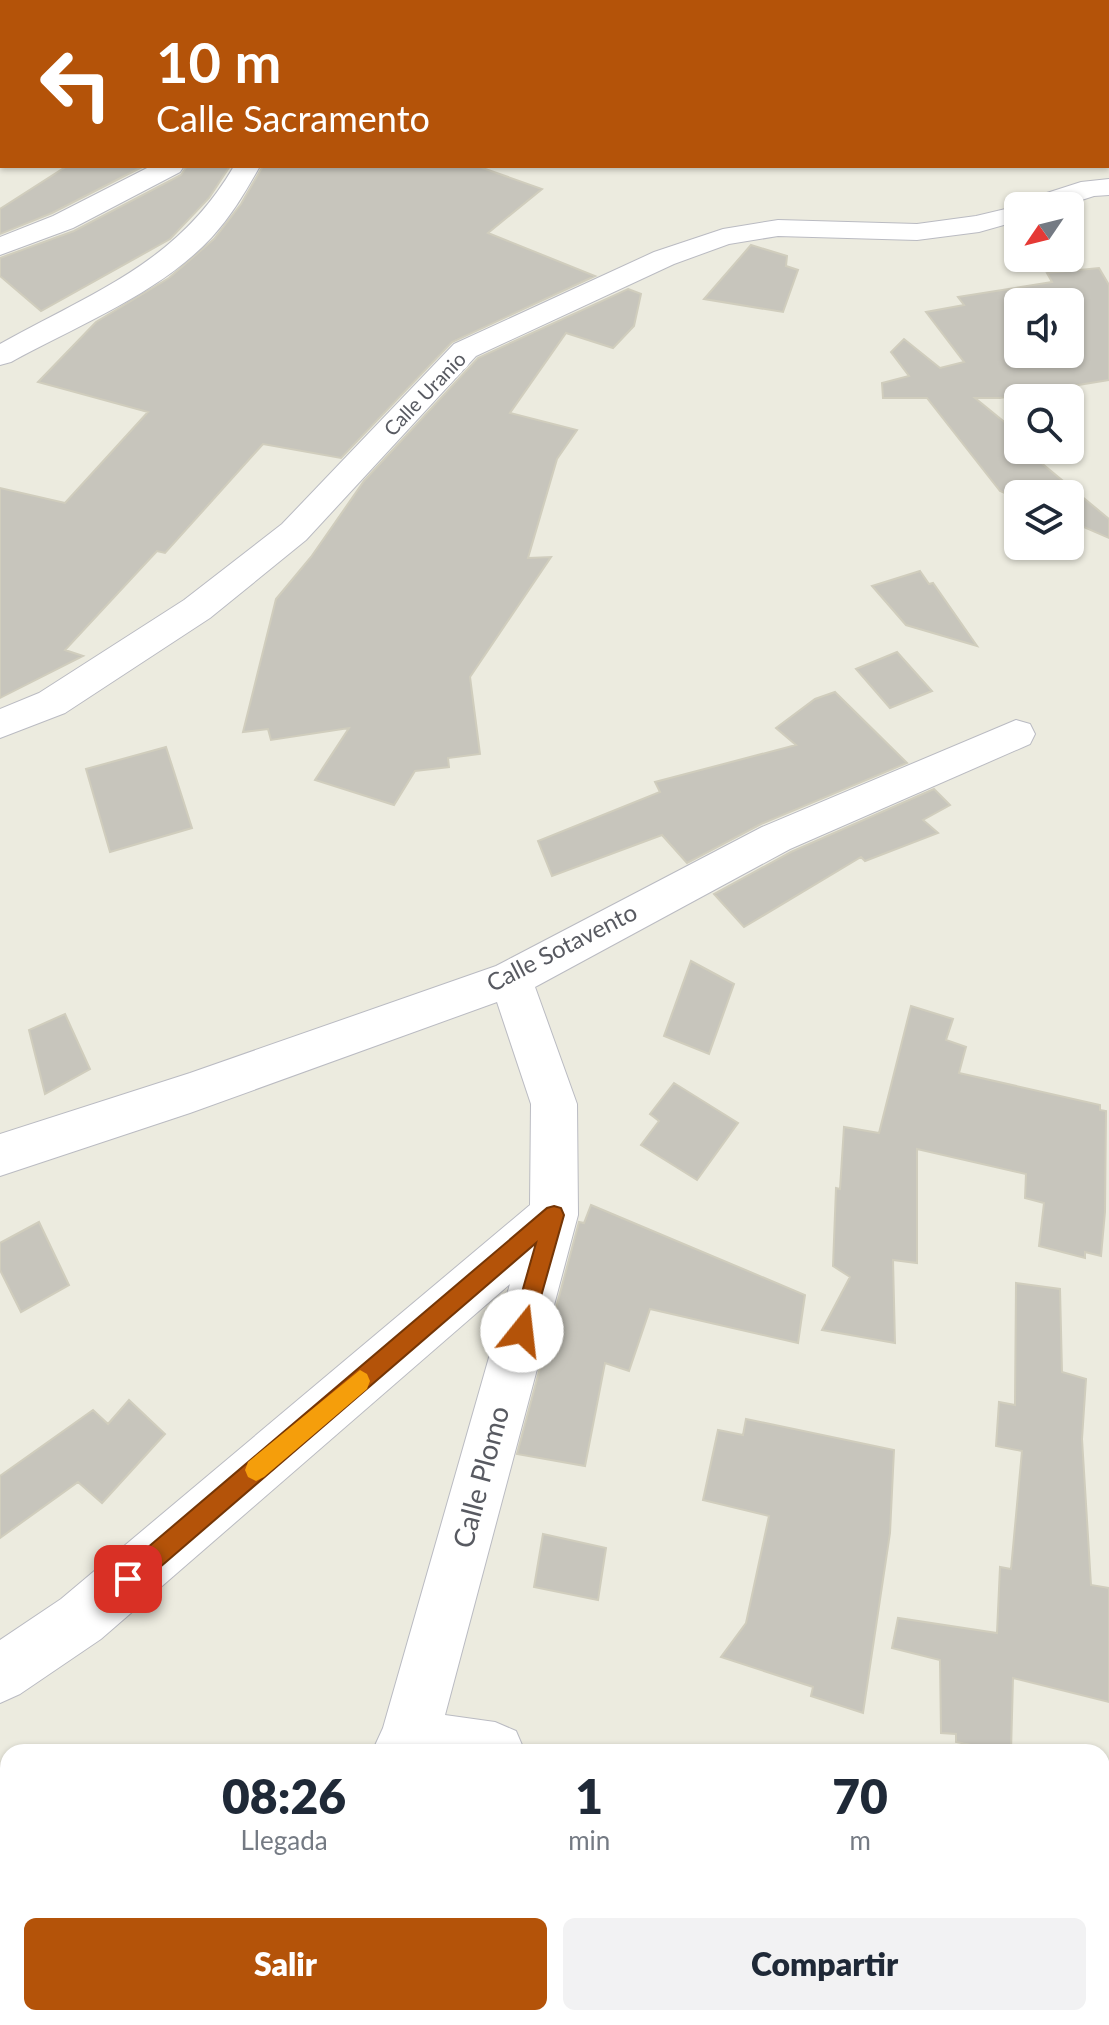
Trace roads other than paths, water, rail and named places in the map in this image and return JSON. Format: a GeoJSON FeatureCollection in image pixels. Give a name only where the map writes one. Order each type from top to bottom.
{"type":"FeatureCollection","features":[{"type":"Feature","properties":{"kind":"street"},"geometry":{"type":"LineString","coordinates":[[0,247],[63,222],[167,168]]}},
{"type":"Feature","properties":{"kind":"street"},"geometry":{"type":"LineString","coordinates":[[0,356],[101,305],[167,263],[205,228],[233,194],[246,168]]}},
{"type":"Feature","properties":{"kind":"street"},"geometry":{"type":"LineString","coordinates":[[1079,192],[1109,187]]}},
{"type":"Feature","properties":{"kind":"street","name":"Calle Uranio"},"geometry":{"type":"LineString","coordinates":[[0,724],[52,703],[144,644],[197,609],[294,532],[465,350],[664,258],[723,237],[778,228],[917,232],[979,224],[1004,216]]}},
{"type":"Feature","properties":{"kind":"street","name":"Calle Sotavento"},"geometry":{"type":"LineString","coordinates":[[0,1155],[190,1093],[511,979],[776,838],[1016,734]]}},
{"type":"Feature","properties":{"kind":"street","name":"Calle Plomo"},"geometry":{"type":"LineString","coordinates":[[407,1744],[554,1215],[554,1104],[511,979]]}},
{"type":"Feature","properties":{"kind":"street"},"geometry":{"type":"LineString","coordinates":[[0,1674],[81,1619],[554,1215]]}}]}
